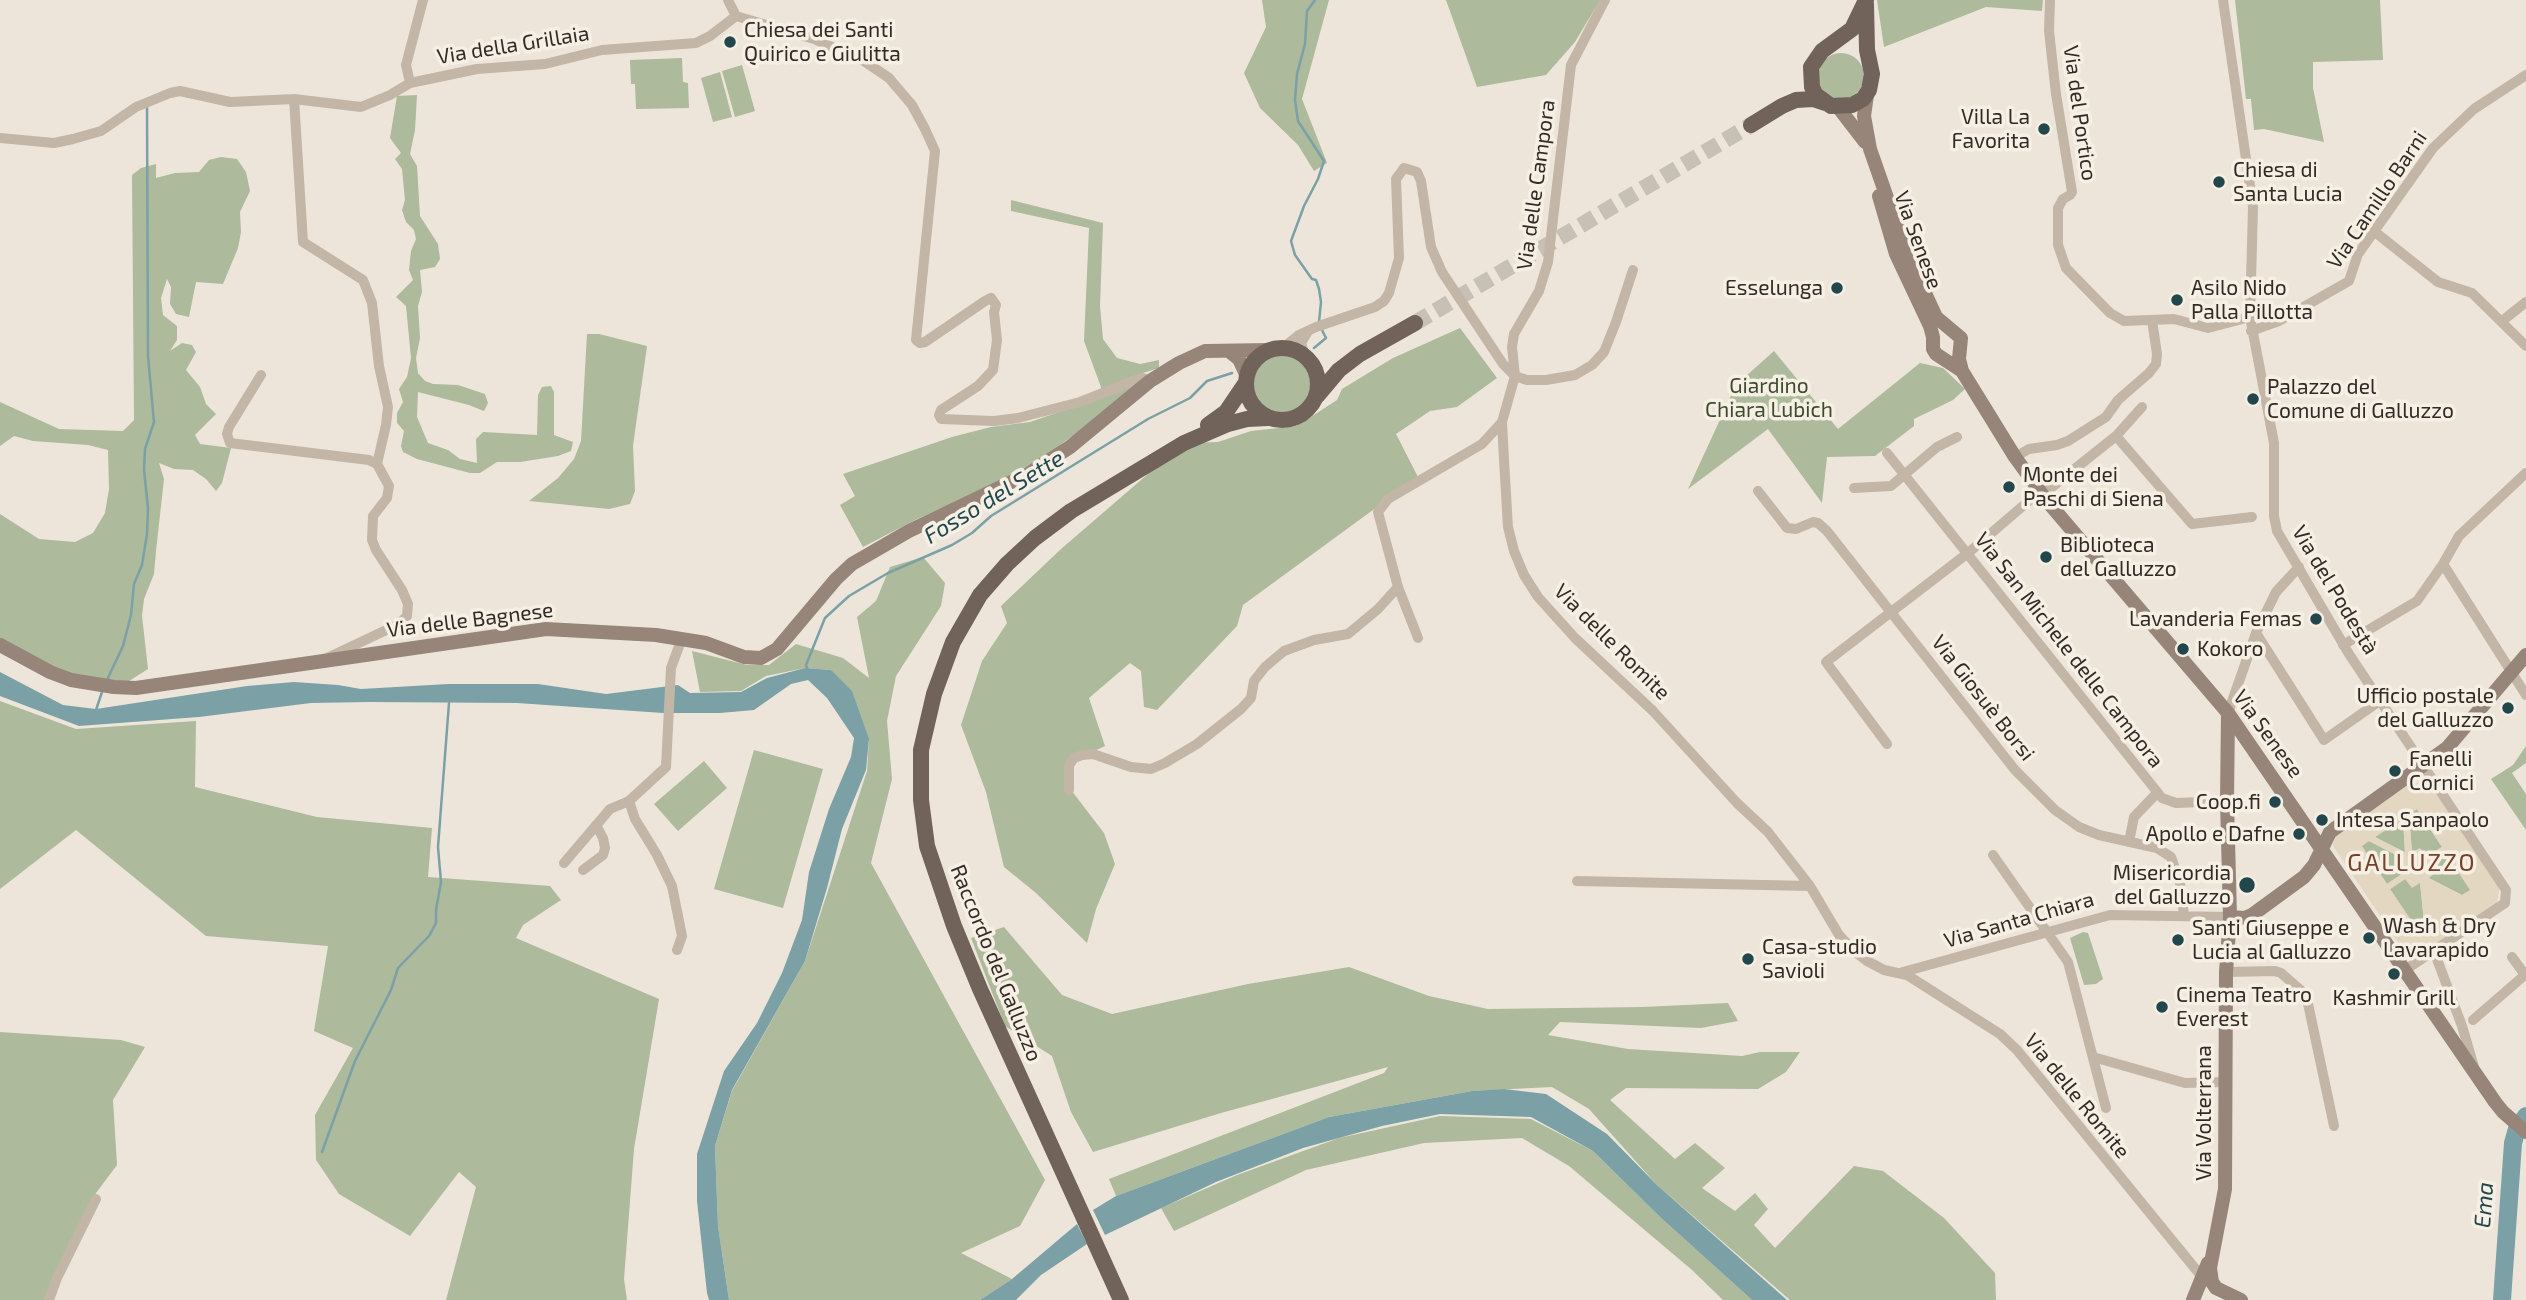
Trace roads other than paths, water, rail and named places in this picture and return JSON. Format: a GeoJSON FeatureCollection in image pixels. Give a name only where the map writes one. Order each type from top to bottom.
{"type":"FeatureCollection","features":[{"type":"Feature","properties":{"kind":"main road","name":"Via Senese"},"geometry":{"type":"LineString","coordinates":[[1866,2],[1852,29],[1821,54],[1811,67],[1812,87],[1816,95],[1833,105],[1872,153],[1906,252],[1936,317],[1961,338],[1962,371]]}},
{"type":"Feature","properties":{"kind":"main road","name":"Via Senese"},"geometry":{"type":"LineString","coordinates":[[1866,2],[1872,83],[1864,116],[1877,189],[1899,260],[1934,337],[1933,349],[1962,371],[2042,495],[2228,713],[2476,1073],[2508,1117],[2526,1132]]}},
{"type":"Feature","properties":{"kind":"main road"},"geometry":{"type":"LineString","coordinates":[[1782,106],[1821,54],[1841,45],[1854,48],[1865,56],[1870,67]]}},
{"type":"Feature","properties":{"kind":"main road"},"geometry":{"type":"LineString","coordinates":[[1751,125],[1782,106],[1802,99],[1833,105],[1852,105],[1867,95]]}},
{"type":"Feature","properties":{"kind":"main road"},"geometry":{"type":"LineString","coordinates":[[1229,351],[1239,359],[1250,402],[1255,409],[1278,421],[1292,419],[1310,408],[1339,370],[1360,354],[1415,323]]}},
{"type":"Feature","properties":{"kind":"main road"},"geometry":{"type":"LineString","coordinates":[[1934,337],[1939,331],[1949,329]]}},
{"type":"Feature","properties":{"kind":"main road"},"geometry":{"type":"LineString","coordinates":[[1246,379],[1258,357],[1276,349],[1297,351],[1308,359],[1318,379],[1316,398]]}},
{"type":"Feature","properties":{"kind":"main road","name":"Via delle Bagnese"},"geometry":{"type":"LineString","coordinates":[[0,645],[50,673],[114,688],[136,688],[546,629],[682,638],[706,643],[744,657],[761,658],[769,656],[852,564],[909,531],[1028,474],[1098,426],[1150,382],[1198,353],[1276,349]]}},
{"type":"Feature","properties":{"kind":"main road"},"geometry":{"type":"LineString","coordinates":[[1944,358],[1960,352]]}},
{"type":"Feature","properties":{"kind":"main road"},"geometry":{"type":"LineString","coordinates":[[1308,359],[1336,363],[1360,354]]}},
{"type":"Feature","properties":{"kind":"main road","name":"Raccordo del Galluzzo"},"geometry":{"type":"LineString","coordinates":[[1121,1300],[965,951],[927,846],[921,800],[921,750],[934,694],[953,642],[980,595],[1007,564],[1071,511],[1184,443],[1226,412],[1246,379]]}},
{"type":"Feature","properties":{"kind":"main road","name":"Raccordo del Galluzzo"},"geometry":{"type":"LineString","coordinates":[[1184,443],[1228,424],[1268,418]]}},
{"type":"Feature","properties":{"kind":"main road"},"geometry":{"type":"LineString","coordinates":[[2230,917],[2245,918],[2252,915],[2304,877],[2311,870],[2327,836],[2447,748],[2526,655]]}},
{"type":"Feature","properties":{"kind":"main road","name":"Via Volterrana"},"geometry":{"type":"LineString","coordinates":[[2202,1290],[2210,1275],[2210,1259],[2219,1231],[2225,1189],[2226,972],[2230,917],[2228,713]]}},
{"type":"Feature","properties":{"kind":"main road"},"geometry":{"type":"LineString","coordinates":[[2202,1290],[2241,1300]]}},
{"type":"Feature","properties":{"kind":"street"},"geometry":{"type":"LineString","coordinates":[[410,83],[406,65],[423,0]]}},
{"type":"Feature","properties":{"kind":"street"},"geometry":{"type":"LineString","coordinates":[[728,0],[736,16],[814,39],[864,61],[889,78],[912,105],[925,129],[934,151],[916,340],[925,342],[991,298],[996,305],[994,312],[997,340],[993,370],[978,386],[941,410],[941,419],[994,421],[1018,418],[1080,402],[1143,378],[1150,382]]}},
{"type":"Feature","properties":{"kind":"street","name":"Via delle Campora"},"geometry":{"type":"LineString","coordinates":[[1515,376],[1512,348],[1514,334],[1539,291],[1548,262],[1571,65],[1605,0]]}},
{"type":"Feature","properties":{"kind":"street","name":"Via del Portico"},"geometry":{"type":"LineString","coordinates":[[2050,0],[2049,31],[2056,94],[2072,192],[2057,208],[2058,245],[2061,257],[2073,277],[2116,317],[2130,322],[2174,319],[2208,328],[2250,317]]}},
{"type":"Feature","properties":{"kind":"street","name":"Via del Podestà"},"geometry":{"type":"LineString","coordinates":[[2223,0],[2253,207],[2251,331],[2264,383],[2274,443],[2274,516],[2277,531],[2343,645],[2506,890],[2505,903],[2434,951]]}},
{"type":"Feature","properties":{"kind":"street","name":"Via della Grillaia"},"geometry":{"type":"LineString","coordinates":[[0,138],[54,143],[73,139],[101,131],[136,107],[170,93],[180,92],[230,102],[294,99],[361,107],[390,96],[410,83],[477,69],[545,64],[602,50],[696,43],[736,16]]}},
{"type":"Feature","properties":{"kind":"street","name":"Via Camillo Barni"},"geometry":{"type":"LineString","coordinates":[[2251,331],[2279,321],[2349,281],[2358,254],[2410,178],[2452,128],[2474,108],[2526,75]]}},
{"type":"Feature","properties":{"kind":"street"},"geometry":{"type":"LineString","coordinates":[[294,99],[303,242],[363,280],[372,303],[379,366],[388,407],[377,464]]}},
{"type":"Feature","properties":{"kind":"street"},"geometry":{"type":"LineString","coordinates":[[1276,349],[1312,329],[1375,307],[1390,293],[1399,258],[1396,179],[1405,168],[1417,172],[1421,181],[1432,247],[1442,272],[1503,364],[1515,376],[1527,380],[1546,380],[1575,375],[1592,365],[1604,352],[1633,270]]}},
{"type":"Feature","properties":{"kind":"street"},"geometry":{"type":"LineString","coordinates":[[2375,232],[2438,282],[2472,293],[2526,346]]}},
{"type":"Feature","properties":{"kind":"street"},"geometry":{"type":"LineString","coordinates":[[2502,321],[2526,302]]}},
{"type":"Feature","properties":{"kind":"street"},"geometry":{"type":"LineString","coordinates":[[2015,457],[2029,449],[2057,446],[2106,417],[2118,400],[2156,364],[2152,320]]}},
{"type":"Feature","properties":{"kind":"street"},"geometry":{"type":"LineString","coordinates":[[1308,359],[1301,342],[1312,329]]}},
{"type":"Feature","properties":{"kind":"street"},"geometry":{"type":"LineString","coordinates":[[261,375],[229,427],[227,434],[230,443],[369,460],[377,464],[389,486],[390,493],[373,516],[372,540],[402,590],[408,604],[407,616],[399,624],[324,660]]}},
{"type":"Feature","properties":{"kind":"street","name":"Via delle Romite"},"geometry":{"type":"LineString","coordinates":[[1515,376],[1502,422],[1508,527],[1524,575],[1538,597],[1575,638],[1653,711],[1737,803],[1768,832],[1810,886],[1839,935],[1853,950],[1884,970],[1903,972],[2000,1034],[2017,1050],[2202,1290]]}},
{"type":"Feature","properties":{"kind":"street"},"geometry":{"type":"LineString","coordinates":[[1888,744],[1826,662],[1968,553],[2031,499],[2042,495],[2116,436],[2142,407]]}},
{"type":"Feature","properties":{"kind":"street"},"geometry":{"type":"LineString","coordinates":[[1418,638],[1398,587],[1378,512],[1388,499],[1482,444],[1502,422]]}},
{"type":"Feature","properties":{"kind":"street"},"geometry":{"type":"LineString","coordinates":[[2116,436],[2192,524],[2252,517]]}},
{"type":"Feature","properties":{"kind":"street"},"geometry":{"type":"LineString","coordinates":[[1854,488],[1891,486],[1937,447],[1957,437]]}},
{"type":"Feature","properties":{"kind":"street","name":"Via San Michele delle Campora"},"geometry":{"type":"LineString","coordinates":[[1887,453],[2157,793],[2176,803],[2227,801]]}},
{"type":"Feature","properties":{"kind":"street"},"geometry":{"type":"LineString","coordinates":[[2343,645],[2417,601],[2459,536],[2526,473]]}},
{"type":"Feature","properties":{"kind":"street","name":"Via Giosuè Borsi"},"geometry":{"type":"LineString","coordinates":[[1758,491],[1787,528],[1796,529],[1812,522],[1822,525],[2032,788],[2055,810],[2079,827],[2099,835],[2157,848],[2171,857],[2180,883],[2184,915]]}},
{"type":"Feature","properties":{"kind":"street"},"geometry":{"type":"LineString","coordinates":[[2443,564],[2526,695]]}},
{"type":"Feature","properties":{"kind":"street"},"geometry":{"type":"LineString","coordinates":[[2228,713],[2256,633],[2276,592],[2299,568]]}},
{"type":"Feature","properties":{"kind":"street"},"geometry":{"type":"LineString","coordinates":[[1069,790],[1069,765],[1074,758],[1082,755],[1093,754],[1131,767],[1151,769],[1197,744],[1241,709],[1251,698],[1254,681],[1259,674],[1284,651],[1314,640],[1348,634],[1392,596],[1398,587]]}},
{"type":"Feature","properties":{"kind":"street"},"geometry":{"type":"LineString","coordinates":[[2256,633],[2324,740],[2381,700]]}},
{"type":"Feature","properties":{"kind":"street"},"geometry":{"type":"LineString","coordinates":[[564,863],[610,810],[629,801],[666,767],[671,668],[682,638]]}},
{"type":"Feature","properties":{"kind":"street"},"geometry":{"type":"LineString","coordinates":[[2129,842],[2134,817],[2157,793]]}},
{"type":"Feature","properties":{"kind":"street"},"geometry":{"type":"LineString","coordinates":[[629,801],[635,819],[672,886],[682,936],[677,950]]}},
{"type":"Feature","properties":{"kind":"street"},"geometry":{"type":"LineString","coordinates":[[583,870],[603,855],[603,838],[596,825]]}},
{"type":"Feature","properties":{"kind":"street"},"geometry":{"type":"LineString","coordinates":[[1993,855],[2068,962],[2106,1108]]}},
{"type":"Feature","properties":{"kind":"street"},"geometry":{"type":"LineString","coordinates":[[1577,881],[1810,886]]}},
{"type":"Feature","properties":{"kind":"street","name":"Via Santa Chiara"},"geometry":{"type":"LineString","coordinates":[[1903,972],[2110,915],[2230,917]]}},
{"type":"Feature","properties":{"kind":"street"},"geometry":{"type":"LineString","coordinates":[[2405,970],[2434,951],[2476,1073]]}},
{"type":"Feature","properties":{"kind":"street"},"geometry":{"type":"LineString","coordinates":[[2473,1020],[2526,974],[2512,957]]}},
{"type":"Feature","properties":{"kind":"street"},"geometry":{"type":"LineString","coordinates":[[2226,972],[2275,971],[2304,993],[2334,1126]]}},
{"type":"Feature","properties":{"kind":"street"},"geometry":{"type":"LineString","coordinates":[[2092,1057],[2185,1083],[2225,1082]]}},
{"type":"Feature","properties":{"kind":"street"},"geometry":{"type":"LineString","coordinates":[[49,1300],[96,1199]]}},
{"type":"Feature","properties":{"kind":"water"},"geometry":{"type":"Polygon","coordinates":[[[805,668],[831,670],[852,691],[869,739],[866,770],[842,829],[805,961],[732,1090],[715,1146],[718,1226],[729,1300],[709,1300],[707,1293],[697,1201],[697,1154],[724,1071],[757,1023],[782,973],[802,920],[809,872],[829,809],[851,757],[854,738],[827,698],[808,680],[791,684],[754,710],[720,713],[663,713],[517,703],[311,703],[199,717],[79,726],[0,696],[0,672],[63,705],[96,709],[247,686],[294,682],[361,689],[448,684],[538,684],[606,694],[678,685],[690,693],[741,692],[767,678],[805,668]]]}},
{"type":"Feature","properties":{"kind":"water"},"geometry":{"type":"Polygon","coordinates":[[[1504,1089],[1546,1094],[1607,1134],[1657,1185],[1787,1300],[1752,1300],[1660,1217],[1593,1151],[1531,1117],[1440,1114],[1382,1126],[1303,1148],[1216,1182],[1105,1235],[1093,1210],[1116,1196],[1329,1117],[1472,1091],[1504,1089]]]}},
{"type":"Feature","properties":{"kind":"water"},"geometry":{"type":"Polygon","coordinates":[[[1077,1224],[1087,1244],[1041,1275],[1016,1300],[980,1300],[1012,1279],[1077,1224]]]}},
{"type":"Feature","properties":{"kind":"waterway","name":"Fosso del Sette"},"geometry":{"type":"LineString","coordinates":[[1315,0],[1307,11],[1305,44],[1297,74],[1295,100],[1298,121],[1324,161],[1291,241],[1295,255],[1312,279],[1316,280],[1321,302],[1319,322]]}},
{"type":"Feature","properties":{"kind":"waterway"},"geometry":{"type":"LineString","coordinates":[[107,680],[123,646],[131,615],[134,584],[142,565],[147,534],[145,449],[154,422],[148,356],[147,108]]}},
{"type":"Feature","properties":{"kind":"waterway","name":"Fosso del Sette"},"geometry":{"type":"LineString","coordinates":[[1314,348],[1326,338],[1321,328]]}},
{"type":"Feature","properties":{"kind":"waterway","name":"Fosso del Sette"},"geometry":{"type":"LineString","coordinates":[[808,671],[806,665],[825,618],[849,596],[888,573],[952,545],[972,533],[991,516],[1148,419],[1190,398],[1207,381],[1232,373]]}},
{"type":"Feature","properties":{"kind":"waterway"},"geometry":{"type":"LineString","coordinates":[[96,710],[103,689]]}},
{"type":"Feature","properties":{"kind":"waterway"},"geometry":{"type":"LineString","coordinates":[[322,1152],[355,1061],[391,990],[398,968],[429,936],[436,923],[441,882],[438,847],[449,703]]}},
{"type":"Feature","properties":{"kind":"waterway","name":"Ema"},"geometry":{"type":"LineString","coordinates":[[2502,1300],[2513,1143],[2517,1129],[2526,1116]]}},
{"type":"Feature","properties":{"kind":"tunnel"},"geometry":{"type":"LineString","coordinates":[[1415,323],[1751,125]]}},
{"type":"Feature","properties":{"kind":"place","name":"Chiesa dei Santi Quirico e Giulitta"},"geometry":{"type":"Point","coordinates":[730,42]}},
{"type":"Feature","properties":{"kind":"place","name":"Villa La Favorita"},"geometry":{"type":"Point","coordinates":[2044,129]}},
{"type":"Feature","properties":{"kind":"place","name":"Chiesa di Santa Lucia"},"geometry":{"type":"Point","coordinates":[2219,182]}},
{"type":"Feature","properties":{"kind":"place","name":"Esselunga"},"geometry":{"type":"Point","coordinates":[1837,288]}},
{"type":"Feature","properties":{"kind":"place","name":"Asilo Nido Palla Pillotta"},"geometry":{"type":"Point","coordinates":[2177,300]}},
{"type":"Feature","properties":{"kind":"place","name":"Palazzo del Comune di Galluzzo"},"geometry":{"type":"Point","coordinates":[2253,399]}},
{"type":"Feature","properties":{"kind":"place","name":"Monte dei Paschi di Siena"},"geometry":{"type":"Point","coordinates":[2009,487]}},
{"type":"Feature","properties":{"kind":"place","name":"Biblioteca del Galluzzo"},"geometry":{"type":"Point","coordinates":[2046,557]}},
{"type":"Feature","properties":{"kind":"place","name":"Lavanderia Femas"},"geometry":{"type":"Point","coordinates":[2316,619]}},
{"type":"Feature","properties":{"kind":"place","name":"Kokoro"},"geometry":{"type":"Point","coordinates":[2183,649]}},
{"type":"Feature","properties":{"kind":"place","name":"Ufficio postale del Galluzzo"},"geometry":{"type":"Point","coordinates":[2508,708]}},
{"type":"Feature","properties":{"kind":"place","name":"Fanelli Cornici"},"geometry":{"type":"Point","coordinates":[2395,771]}},
{"type":"Feature","properties":{"kind":"place","name":"Coop.fi"},"geometry":{"type":"Point","coordinates":[2275,802]}},
{"type":"Feature","properties":{"kind":"place","name":"Intesa Sanpaolo"},"geometry":{"type":"Point","coordinates":[2322,820]}},
{"type":"Feature","properties":{"kind":"place","name":"Apollo e Dafne"},"geometry":{"type":"Point","coordinates":[2299,834]}},
{"type":"Feature","properties":{"kind":"place","name":"Misericordia del Galluzzo"},"geometry":{"type":"Point","coordinates":[2247,885]}},
{"type":"Feature","properties":{"kind":"place","name":"Wash & Dry Lavarapido"},"geometry":{"type":"Point","coordinates":[2369,938]}},
{"type":"Feature","properties":{"kind":"place","name":"Santi Giuseppe e Lucia al Galluzzo"},"geometry":{"type":"Point","coordinates":[2178,940]}},
{"type":"Feature","properties":{"kind":"place","name":"Casa-studio Savioli"},"geometry":{"type":"Point","coordinates":[1748,959]}},
{"type":"Feature","properties":{"kind":"place","name":"Kashmir Grill"},"geometry":{"type":"Point","coordinates":[2394,974]}},
{"type":"Feature","properties":{"kind":"place","name":"Cinema Teatro Everest"},"geometry":{"type":"Point","coordinates":[2162,1007]}},
{"type":"Feature","properties":{"kind":"district","name":"GALLUZZO"},"geometry":{"type":"Point","coordinates":[2412,863]}},
{"type":"Feature","properties":{"kind":"park label","name":"Giardino Chiara Lubich"},"geometry":{"type":"Point","coordinates":[1769,398]}}]}
